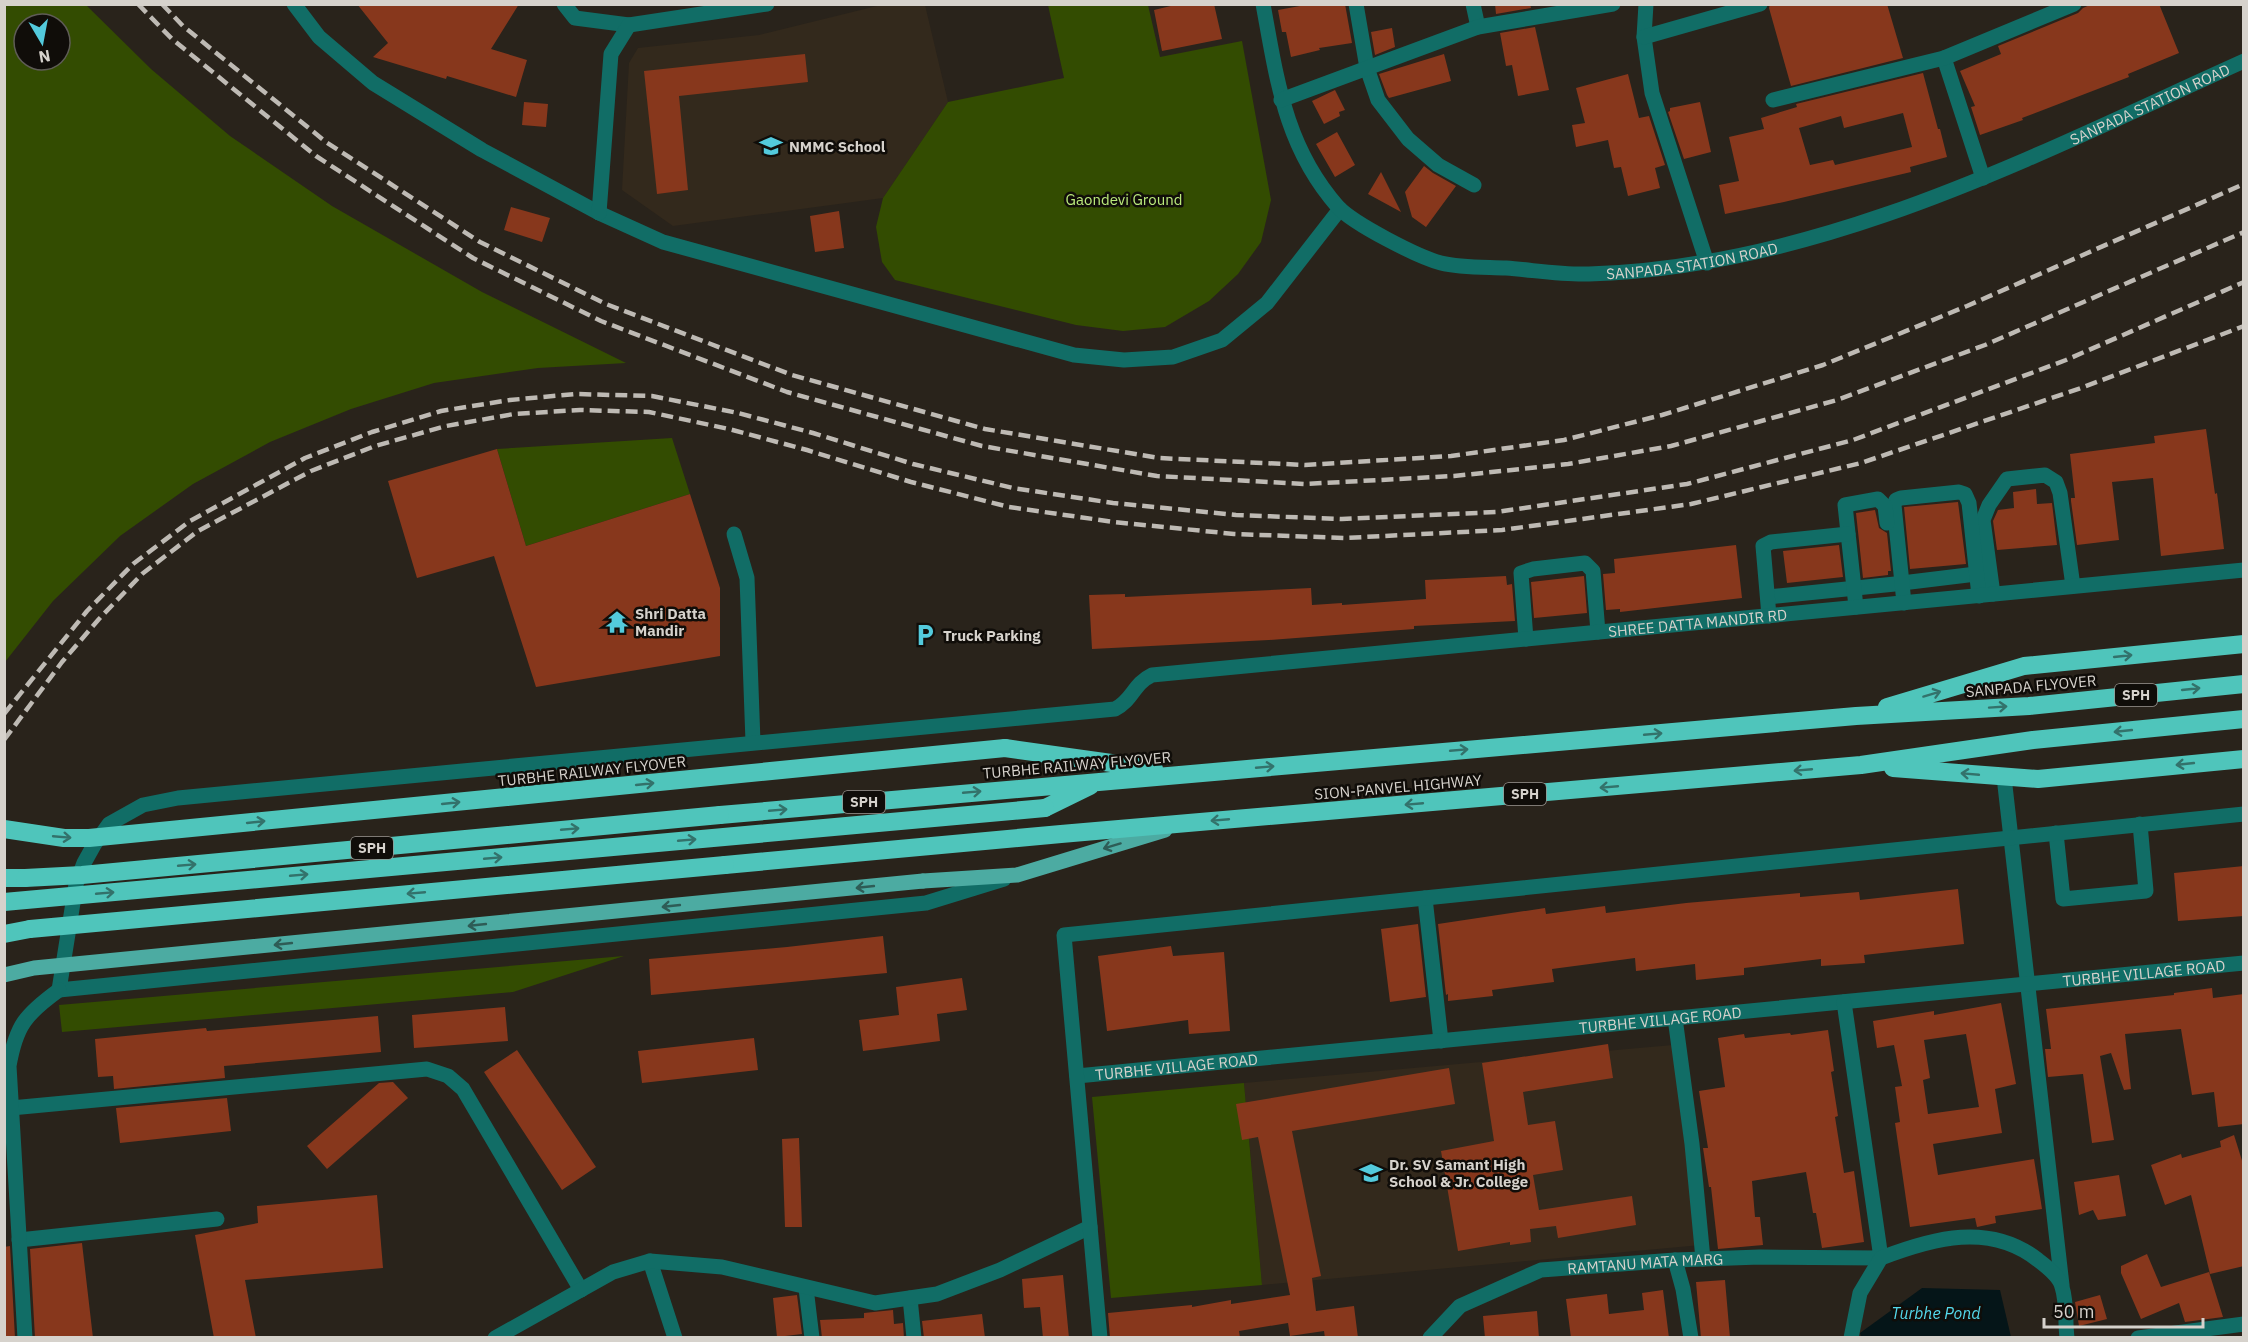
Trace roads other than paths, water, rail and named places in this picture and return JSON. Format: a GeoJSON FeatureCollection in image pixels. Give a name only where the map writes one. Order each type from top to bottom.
{"type":"FeatureCollection","features":[{"type":"Feature","properties":{"kind":"highway"},"geometry":{"type":"LineString","coordinates":[[1856,716],[2024,666],[2244,644]]}},
{"type":"Feature","properties":{"kind":"highway","name":"SANPADA FLYOVER"},"geometry":{"type":"LineString","coordinates":[[1856,716],[2029,706],[2244,684]]}},
{"type":"Feature","properties":{"kind":"highway","name":"SION-PANVEL HIGHWAY"},"geometry":{"type":"LineString","coordinates":[[1185,774],[1856,716]]}},
{"type":"Feature","properties":{"kind":"highway","name":"SPH"},"geometry":{"type":"LineString","coordinates":[[1861,765],[2033,740],[2244,719]]}},
{"type":"Feature","properties":{"kind":"highway","name":"TURBHE RAILWAY FLYOVER"},"geometry":{"type":"LineString","coordinates":[[4,829],[64,838],[89,838],[1005,748],[1185,774]]}},
{"type":"Feature","properties":{"kind":"highway"},"geometry":{"type":"LineString","coordinates":[[1861,765],[2038,779],[2244,759]]}},
{"type":"Feature","properties":{"kind":"highway","name":"SION-PANVEL HIGHWAY"},"geometry":{"type":"LineString","coordinates":[[1188,823],[1861,765]]}},
{"type":"Feature","properties":{"kind":"highway","name":"TURBHE RAILWAY FLYOVER"},"geometry":{"type":"LineString","coordinates":[[4,878],[82,875],[1185,774]]}},
{"type":"Feature","properties":{"kind":"highway"},"geometry":{"type":"LineString","coordinates":[[4,902],[1045,808],[1100,781]]}},
{"type":"Feature","properties":{"kind":"highway","name":"SPH"},"geometry":{"type":"LineString","coordinates":[[4,932],[1188,823]]}},
{"type":"Feature","properties":{"kind":"main road"},"geometry":{"type":"LineString","coordinates":[[4,975],[34,968],[923,881],[1017,875],[1188,823]]}},
{"type":"Feature","properties":{"kind":"street"},"geometry":{"type":"LineString","coordinates":[[294,4],[319,37],[373,83],[482,150],[599,213],[663,242],[1074,355],[1124,360],[1173,357],[1222,339],[1267,303],[1340,209]]}},
{"type":"Feature","properties":{"kind":"street"},"geometry":{"type":"LineString","coordinates":[[564,4],[574,18],[629,25],[686,11],[767,4]]}},
{"type":"Feature","properties":{"kind":"street","name":"SANPADA STATION ROAD"},"geometry":{"type":"LineString","coordinates":[[1263,4],[1281,100],[1305,162],[1340,209],[1388,241],[1442,263],[1587,274],[1707,263],[1846,229],[1983,178],[2244,61]]}},
{"type":"Feature","properties":{"kind":"street"},"geometry":{"type":"LineString","coordinates":[[1356,4],[1367,68],[1378,100],[1408,139],[1438,165],[1474,185]]}},
{"type":"Feature","properties":{"kind":"street"},"geometry":{"type":"LineString","coordinates":[[1473,4],[1478,27]]}},
{"type":"Feature","properties":{"kind":"street"},"geometry":{"type":"LineString","coordinates":[[1281,100],[1478,27],[1613,4]]}},
{"type":"Feature","properties":{"kind":"street"},"geometry":{"type":"LineString","coordinates":[[1646,4],[1644,37],[1652,93],[1707,263]]}},
{"type":"Feature","properties":{"kind":"street"},"geometry":{"type":"LineString","coordinates":[[1644,37],[1760,4]]}},
{"type":"Feature","properties":{"kind":"street"},"geometry":{"type":"LineString","coordinates":[[1773,100],[1944,58],[2074,4]]}},
{"type":"Feature","properties":{"kind":"street"},"geometry":{"type":"LineString","coordinates":[[599,213],[611,54],[629,25]]}},
{"type":"Feature","properties":{"kind":"street"},"geometry":{"type":"LineString","coordinates":[[1944,58],[1983,178]]}},
{"type":"Feature","properties":{"kind":"street"},"geometry":{"type":"LineString","coordinates":[[1986,595],[1983,520],[1986,512],[2007,479],[2045,475],[2056,483],[2060,493],[2073,586]]}},
{"type":"Feature","properties":{"kind":"street"},"geometry":{"type":"LineString","coordinates":[[1900,603],[1894,505],[1896,500],[1959,492],[1965,494],[1968,503],[1976,574],[1986,595]]}},
{"type":"Feature","properties":{"kind":"street"},"geometry":{"type":"LineString","coordinates":[[1856,607],[1845,505],[1878,499],[1885,506],[1898,584]]}},
{"type":"Feature","properties":{"kind":"street"},"geometry":{"type":"LineString","coordinates":[[58,990],[76,884],[84,862],[109,824],[143,805],[178,798],[753,742],[747,578],[734,534]]}},
{"type":"Feature","properties":{"kind":"street"},"geometry":{"type":"LineString","coordinates":[[1769,616],[1763,546],[1848,534]]}},
{"type":"Feature","properties":{"kind":"street"},"geometry":{"type":"LineString","coordinates":[[1526,639],[1521,573],[1533,569],[1585,563],[1593,571],[1598,632]]}},
{"type":"Feature","properties":{"kind":"street","name":"SHREE DATTA MANDIR RD"},"geometry":{"type":"LineString","coordinates":[[753,742],[1115,709],[1124,705],[1141,680],[1152,675],[2244,570]]}},
{"type":"Feature","properties":{"kind":"street"},"geometry":{"type":"LineString","coordinates":[[1768,597],[1976,574]]}},
{"type":"Feature","properties":{"kind":"street"},"geometry":{"type":"LineString","coordinates":[[2004,777],[2067,1338]]}},
{"type":"Feature","properties":{"kind":"street"},"geometry":{"type":"LineString","coordinates":[[1100,1338],[1064,935],[2244,814]]}},
{"type":"Feature","properties":{"kind":"street"},"geometry":{"type":"LineString","coordinates":[[2056,833],[2062,899],[2146,891],[2140,824]]}},
{"type":"Feature","properties":{"kind":"street"},"geometry":{"type":"LineString","coordinates":[[25,1338],[9,1066],[13,1041],[33,1008],[58,990],[926,903],[1017,875]]}},
{"type":"Feature","properties":{"kind":"street"},"geometry":{"type":"LineString","coordinates":[[1425,898],[1441,1041]]}},
{"type":"Feature","properties":{"kind":"street","name":"TURBHE VILLAGE ROAD"},"geometry":{"type":"LineString","coordinates":[[1077,1076],[2244,963]]}},
{"type":"Feature","properties":{"kind":"street"},"geometry":{"type":"LineString","coordinates":[[1844,1002],[1881,1258],[1860,1293],[1851,1338]]}},
{"type":"Feature","properties":{"kind":"street"},"geometry":{"type":"LineString","coordinates":[[1675,1018],[1692,1144],[1703,1259]]}},
{"type":"Feature","properties":{"kind":"street"},"geometry":{"type":"LineString","coordinates":[[11,1108],[427,1070],[448,1076],[463,1089],[581,1290]]}},
{"type":"Feature","properties":{"kind":"street"},"geometry":{"type":"LineString","coordinates":[[19,1240],[217,1219]]}},
{"type":"Feature","properties":{"kind":"street"},"geometry":{"type":"LineString","coordinates":[[495,1338],[613,1272],[650,1261],[722,1267],[875,1303],[937,1294],[1000,1270],[1090,1227]]}},
{"type":"Feature","properties":{"kind":"street","name":"RAMTANU MATA MARG"},"geometry":{"type":"LineString","coordinates":[[1430,1338],[1460,1305],[1541,1270],[1703,1259],[1881,1258],[1927,1242],[1963,1237],[1996,1239],[2023,1249],[2046,1267],[2062,1285]]}},
{"type":"Feature","properties":{"kind":"street"},"geometry":{"type":"LineString","coordinates":[[1675,1260],[1692,1338]]}},
{"type":"Feature","properties":{"kind":"street"},"geometry":{"type":"LineString","coordinates":[[650,1261],[675,1338]]}},
{"type":"Feature","properties":{"kind":"street"},"geometry":{"type":"LineString","coordinates":[[807,1288],[812,1338]]}},
{"type":"Feature","properties":{"kind":"street"},"geometry":{"type":"LineString","coordinates":[[910,1298],[914,1338]]}},
{"type":"Feature","properties":{"kind":"street"},"geometry":{"type":"LineString","coordinates":[[2138,1338],[2244,1324]]}},
{"type":"Feature","properties":{"kind":"water","name":"Turbhe Pond"},"geometry":{"type":"Polygon","coordinates":[[[1922,1288],[2000,1290],[2011,1337],[1861,1337],[1860,1333],[1922,1288]]]}},
{"type":"Feature","properties":{"kind":"railway"},"geometry":{"type":"LineString","coordinates":[[138,4],[172,39],[316,156],[473,258],[601,321],[787,392],[982,446],[1157,476],[1305,484],[1454,476],[1568,464],[1671,446],[1837,400],[1985,345],[2244,232]]}},
{"type":"Feature","properties":{"kind":"railway"},"geometry":{"type":"LineString","coordinates":[[162,4],[183,26],[326,142],[480,242],[606,304],[792,375],[985,429],[1159,458],[1305,465],[1451,456],[1564,440],[1662,415],[1823,365],[1967,306],[2244,184]]}},
{"type":"Feature","properties":{"kind":"railway"},"geometry":{"type":"LineString","coordinates":[[4,714],[87,611],[133,564],[190,521],[305,458],[372,432],[441,411],[510,400],[575,394],[652,396],[738,413],[913,464],[1013,488],[1113,503],[1236,515],[1342,519],[1497,512],[1687,484],[1853,440],[2066,360],[2244,282]]}},
{"type":"Feature","properties":{"kind":"railway"},"geometry":{"type":"LineString","coordinates":[[4,740],[62,662],[99,619],[142,574],[198,531],[311,471],[375,446],[446,426],[514,414],[580,410],[649,412],[729,429],[911,482],[1009,507],[1114,522],[1234,534],[1345,538],[1502,530],[1691,504],[1861,463],[2081,388],[2244,326]]}},
{"type":"Feature","properties":{"kind":"place","name":"NMMC School"},"geometry":{"type":"Point","coordinates":[771,146]}},
{"type":"Feature","properties":{"kind":"place","name":"Shri Datta Mandir"},"geometry":{"type":"Point","coordinates":[617,622]}},
{"type":"Feature","properties":{"kind":"place","name":"Truck Parking"},"geometry":{"type":"Point","coordinates":[925,635]}},
{"type":"Feature","properties":{"kind":"place","name":"Dr. SV Samant High School & Jr. College"},"geometry":{"type":"Point","coordinates":[1371,1173]}},
{"type":"Feature","properties":{"kind":"park label","name":"Gaondevi Ground"},"geometry":{"type":"Point","coordinates":[1124,199]}}]}
